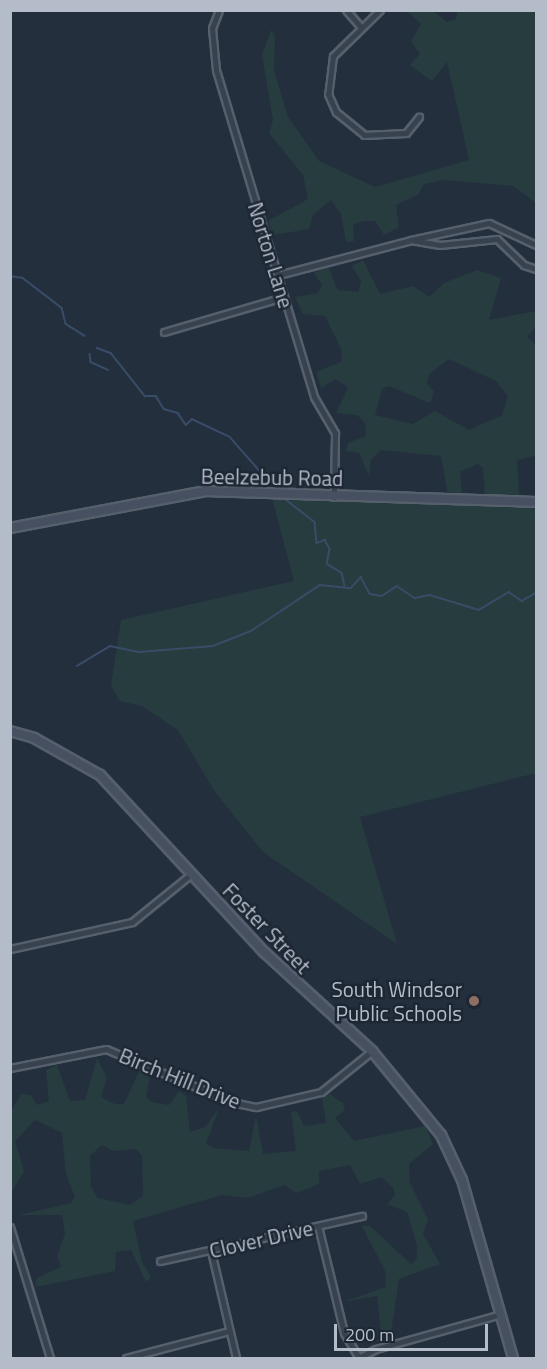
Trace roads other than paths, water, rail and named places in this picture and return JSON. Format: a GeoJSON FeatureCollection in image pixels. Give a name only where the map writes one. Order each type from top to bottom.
{"type":"FeatureCollection","features":[{"type":"Feature","properties":{"kind":"street","name":"Norton Lane"},"geometry":{"type":"LineString","coordinates":[[219,10],[212,28],[214,60],[314,397],[335,433],[334,496]]}},
{"type":"Feature","properties":{"kind":"street"},"geometry":{"type":"LineString","coordinates":[[346,10],[361,27]]}},
{"type":"Feature","properties":{"kind":"street"},"geometry":{"type":"LineString","coordinates":[[380,10],[333,56],[327,73],[336,112],[364,135],[384,138],[406,133],[419,117]]}},
{"type":"Feature","properties":{"kind":"street"},"geometry":{"type":"LineString","coordinates":[[278,275],[411,240],[489,223],[537,246]]}},
{"type":"Feature","properties":{"kind":"street"},"geometry":{"type":"LineString","coordinates":[[411,240],[440,245],[497,239],[524,265],[537,269]]}},
{"type":"Feature","properties":{"kind":"street"},"geometry":{"type":"LineString","coordinates":[[164,332],[284,297]]}},
{"type":"Feature","properties":{"kind":"street","name":"Beelzebub Road"},"geometry":{"type":"LineString","coordinates":[[10,528],[205,491],[537,502]]}},
{"type":"Feature","properties":{"kind":"street","name":"Foster Street"},"geometry":{"type":"LineString","coordinates":[[10,731],[34,738],[100,776],[298,987],[372,1051],[451,1151],[513,1359]]}},
{"type":"Feature","properties":{"kind":"street"},"geometry":{"type":"LineString","coordinates":[[10,949],[132,922],[191,874]]}},
{"type":"Feature","properties":{"kind":"street","name":"Birch Hill Drive"},"geometry":{"type":"LineString","coordinates":[[10,1068],[106,1049],[232,1102],[256,1107],[321,1092],[372,1051]]}},
{"type":"Feature","properties":{"kind":"street","name":"Clover Drive"},"geometry":{"type":"LineString","coordinates":[[160,1261],[362,1216]]}},
{"type":"Feature","properties":{"kind":"street"},"geometry":{"type":"LineString","coordinates":[[318,1226],[344,1333],[358,1358],[376,1348],[501,1314]]}},
{"type":"Feature","properties":{"kind":"street"},"geometry":{"type":"LineString","coordinates":[[10,1227],[50,1359]]}},
{"type":"Feature","properties":{"kind":"street"},"geometry":{"type":"LineString","coordinates":[[211,1251],[236,1359]]}},
{"type":"Feature","properties":{"kind":"street"},"geometry":{"type":"LineString","coordinates":[[126,1359],[229,1331]]}},
{"type":"Feature","properties":{"kind":"waterway"},"geometry":{"type":"LineString","coordinates":[[10,276],[23,278],[62,308],[66,324],[85,336]]}},
{"type":"Feature","properties":{"kind":"waterway"},"geometry":{"type":"LineString","coordinates":[[97,348],[111,353],[145,396],[156,396],[164,409],[178,413],[186,425],[192,419],[230,437],[260,471]]}},
{"type":"Feature","properties":{"kind":"waterway"},"geometry":{"type":"LineString","coordinates":[[90,354],[91,362],[108,370]]}},
{"type":"Feature","properties":{"kind":"waterway"},"geometry":{"type":"LineString","coordinates":[[284,498],[315,522],[317,543],[325,540],[330,549],[327,564],[342,573],[345,586]]}},
{"type":"Feature","properties":{"kind":"waterway"},"geometry":{"type":"LineString","coordinates":[[77,666],[110,646],[139,652],[213,646],[251,631],[320,585],[351,588],[361,577],[370,594],[382,596],[397,586],[415,598],[430,595],[479,610],[509,592],[522,601],[536,593]]}},
{"type":"Feature","properties":{"kind":"place","name":"South Windsor Public Schools"},"geometry":{"type":"Point","coordinates":[474,1001]}}]}
